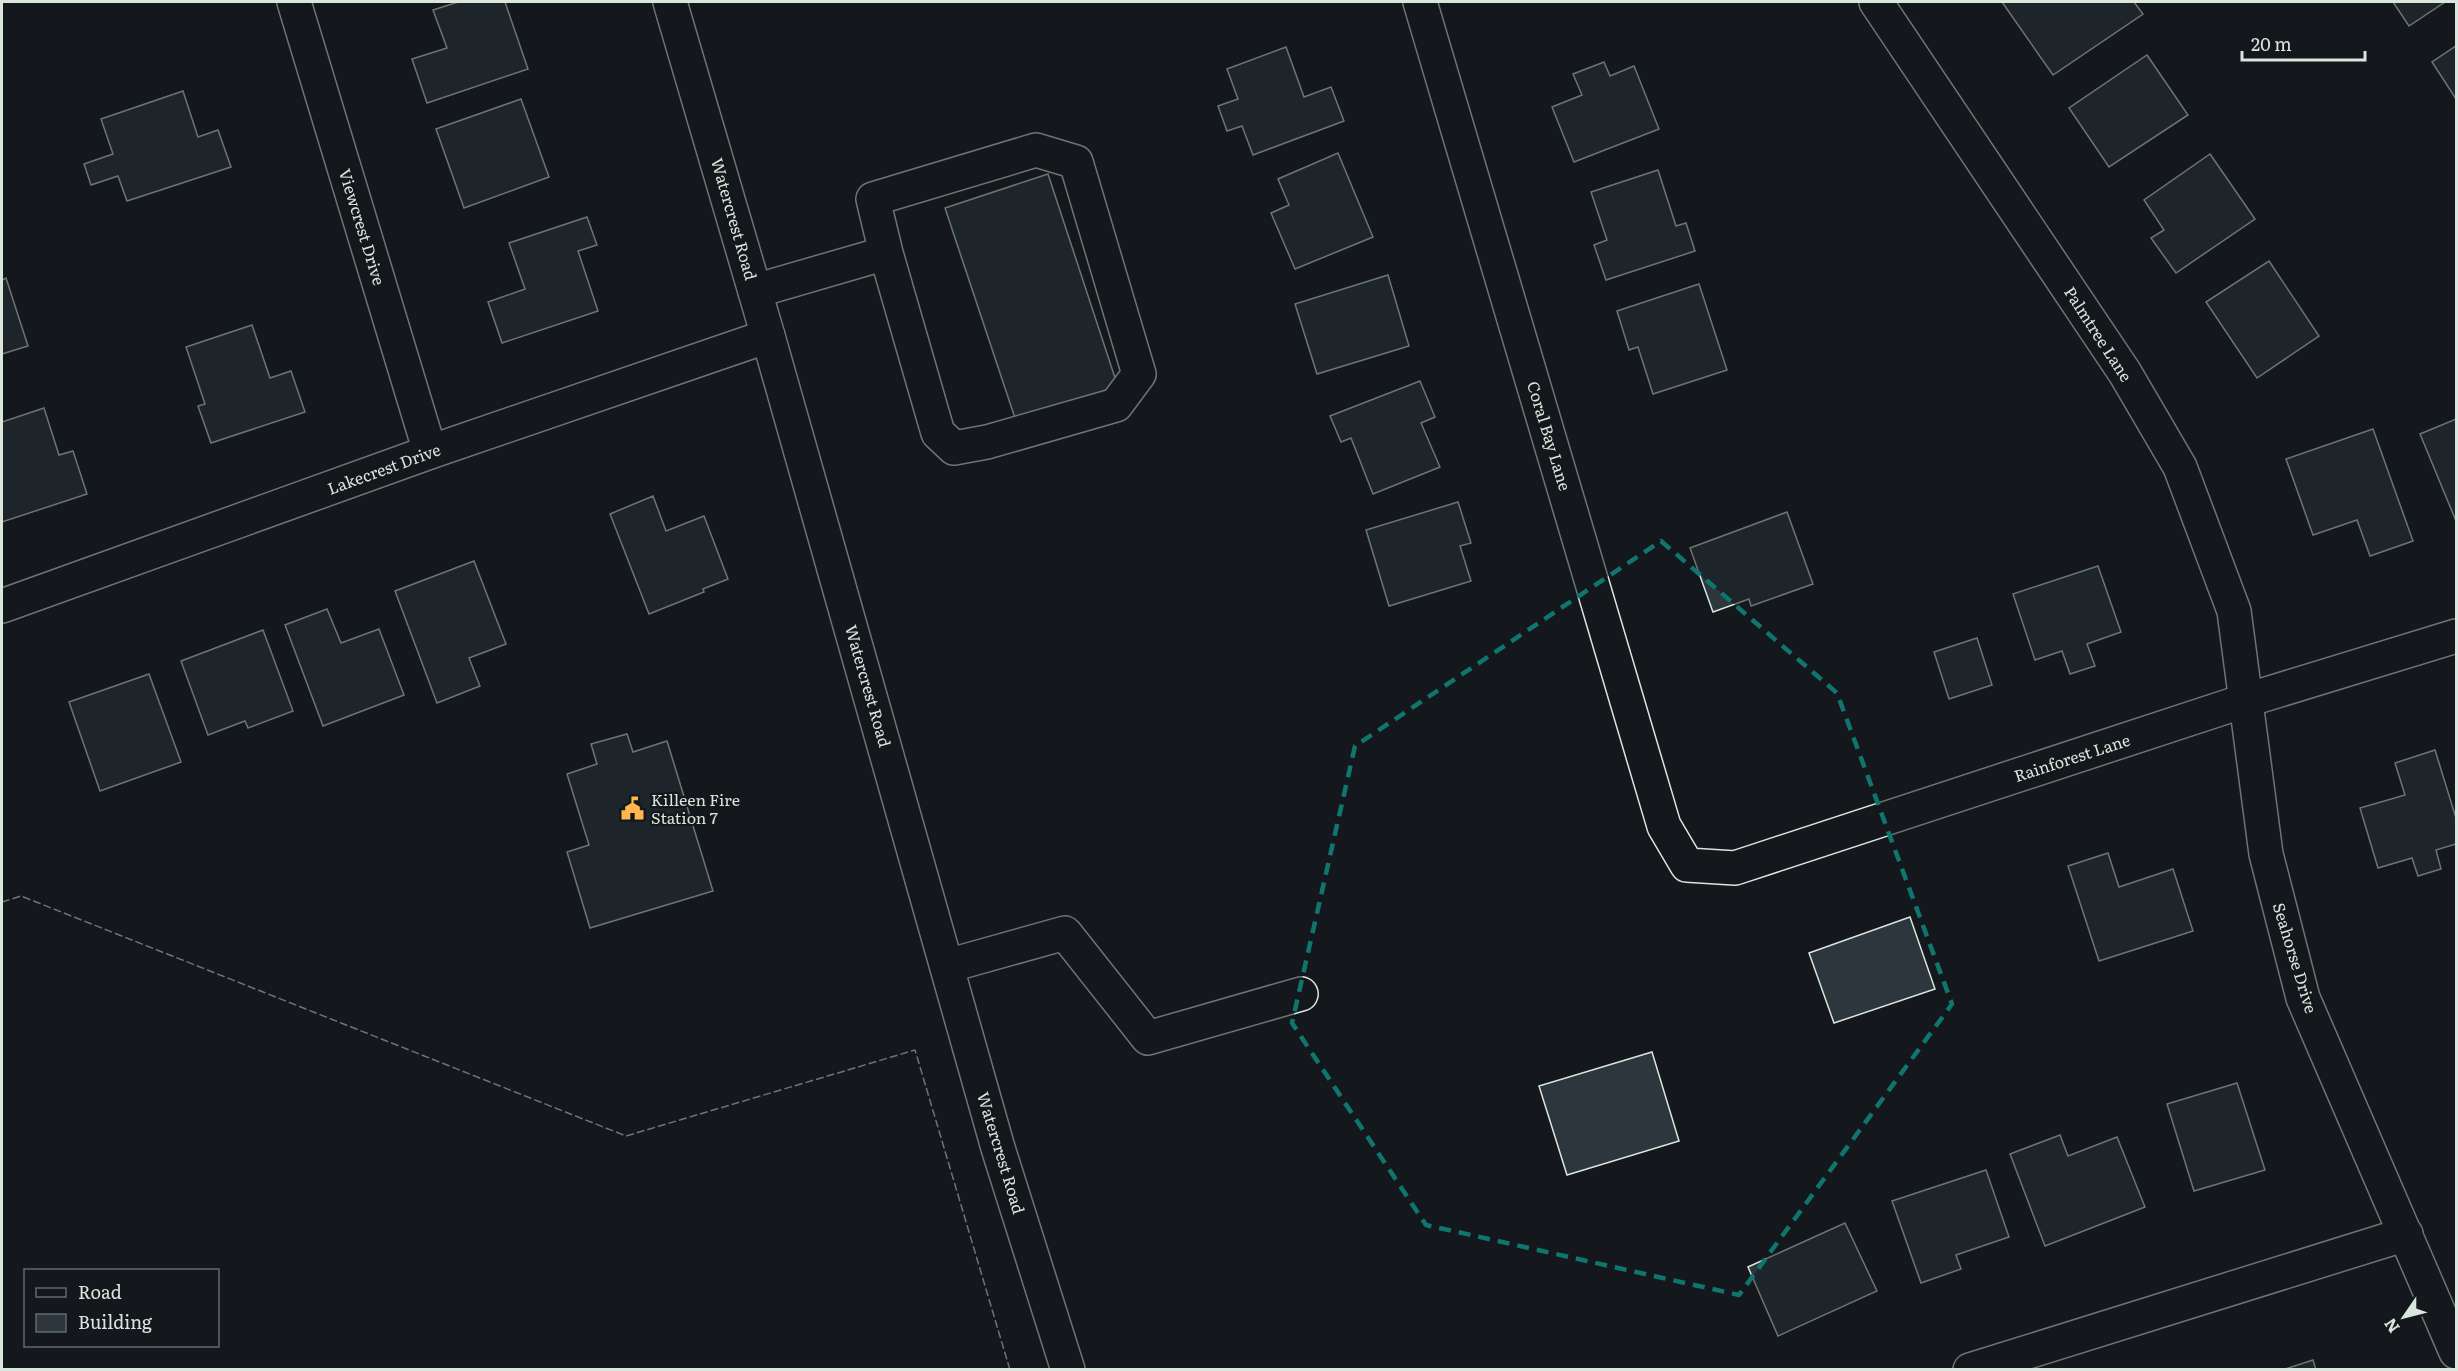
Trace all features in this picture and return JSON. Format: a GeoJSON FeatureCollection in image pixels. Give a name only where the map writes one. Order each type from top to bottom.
{"type":"FeatureCollection","features":[{"type":"Feature","properties":{"kind":"street","name":"Viewcrest Drive"},"geometry":{"type":"LineString","coordinates":[[294,2],[430,452]]}},
{"type":"Feature","properties":{"kind":"street","name":"Watercrest Road"},"geometry":{"type":"LineString","coordinates":[[670,2],[768,336],[998,1148],[1068,1370]]}},
{"type":"Feature","properties":{"kind":"street","name":"Coral Bay Lane"},"geometry":{"type":"LineString","coordinates":[[1420,2],[1664,826],[1687,865]]}},
{"type":"Feature","properties":{"kind":"street","name":"Palmtree Lane"},"geometry":{"type":"LineString","coordinates":[[1876,2],[2125,373],[2180,467],[2234,611],[2247,700]]}},
{"type":"Feature","properties":{"kind":"street"},"geometry":{"type":"LineString","coordinates":[[1036,150],[1076,162],[1139,374],[1116,405],[987,442],[954,448],[938,433],[886,253],[873,199],[1036,150]]}},
{"type":"Feature","properties":{"kind":"street"},"geometry":{"type":"LineString","coordinates":[[755,291],[886,253]]}},
{"type":"Feature","properties":{"kind":"street","name":"Lakecrest Drive"},"geometry":{"type":"LineString","coordinates":[[2,606],[430,452],[768,336]]}},
{"type":"Feature","properties":{"kind":"street","name":"Rainforest Lane"},"geometry":{"type":"LineString","coordinates":[[1687,865],[1735,868],[2247,700],[2457,636]]}},
{"type":"Feature","properties":{"kind":"street","name":"Seahorse Drive"},"geometry":{"type":"LineString","coordinates":[[2247,700],[2266,854],[2303,998],[2457,1352]]}},
{"type":"Feature","properties":{"kind":"street"},"geometry":{"type":"LineString","coordinates":[[947,966],[1065,933],[1148,1038],[1301,994]]}},
{"type":"Feature","properties":{"kind":"street"},"geometry":{"type":"LineString","coordinates":[[1970,1370],[2406,1234]]}},
{"type":"Feature","properties":{"kind":"highlighted area"},"geometry":{"type":"Polygon","coordinates":[[[1661,541],[1837,693],[1952,1004],[1739,1295],[1426,1225],[1292,1023],[1355,746],[1661,541]]]}},
{"type":"Feature","properties":{"kind":"building"},"geometry":{"type":"Polygon","coordinates":[[[458,2],[505,2],[528,69],[427,103],[412,59],[447,48],[433,10],[458,2]]]}},
{"type":"Feature","properties":{"kind":"building"},"geometry":{"type":"Polygon","coordinates":[[[2002,2],[2134,2],[2143,14],[2053,75],[2002,2]]]}},
{"type":"Feature","properties":{"kind":"building"},"geometry":{"type":"Polygon","coordinates":[[[2393,2],[2445,2],[2409,26],[2393,2]]]}},
{"type":"Feature","properties":{"kind":"building"},"geometry":{"type":"Polygon","coordinates":[[[2456,46],[2456,99],[2432,62],[2456,46]]]}},
{"type":"Feature","properties":{"kind":"building"},"geometry":{"type":"Polygon","coordinates":[[[1286,47],[1304,97],[1331,87],[1344,121],[1253,155],[1242,126],[1227,131],[1218,106],[1238,99],[1227,69],[1286,47]]]}},
{"type":"Feature","properties":{"kind":"building"},"geometry":{"type":"Polygon","coordinates":[[[2147,55],[2188,115],[2109,167],[2069,108],[2147,55]]]}},
{"type":"Feature","properties":{"kind":"building"},"geometry":{"type":"Polygon","coordinates":[[[1604,62],[1610,76],[1634,66],[1659,129],[1574,162],[1552,107],[1582,95],[1573,74],[1604,62]]]}},
{"type":"Feature","properties":{"kind":"building"},"geometry":{"type":"Polygon","coordinates":[[[183,91],[198,137],[218,130],[231,167],[127,201],[118,176],[91,185],[84,164],[113,154],[101,119],[183,91]]]}},
{"type":"Feature","properties":{"kind":"building"},"geometry":{"type":"Polygon","coordinates":[[[521,99],[549,177],[464,208],[436,129],[521,99]]]}},
{"type":"Feature","properties":{"kind":"building"},"geometry":{"type":"Polygon","coordinates":[[[1338,153],[1373,237],[1295,269],[1271,213],[1289,205],[1278,179],[1338,153]]]}},
{"type":"Feature","properties":{"kind":"building"},"geometry":{"type":"Polygon","coordinates":[[[2210,154],[2255,219],[2176,273],[2151,238],[2164,230],[2144,200],[2210,154]]]}},
{"type":"Feature","properties":{"kind":"building"},"geometry":{"type":"Polygon","coordinates":[[[1658,170],[1676,226],[1686,223],[1695,251],[1606,280],[1594,245],[1607,240],[1591,192],[1658,170]]]}},
{"type":"Feature","properties":{"kind":"building"},"geometry":{"type":"Polygon","coordinates":[[[1048,174],[1119,390],[1017,424],[945,208],[1048,174]]]}},
{"type":"Feature","properties":{"kind":"building"},"geometry":{"type":"Polygon","coordinates":[[[587,217],[597,245],[578,251],[598,311],[502,343],[488,302],[525,289],[509,243],[587,217]]]}},
{"type":"Feature","properties":{"kind":"building"},"geometry":{"type":"Polygon","coordinates":[[[2269,261],[2319,336],[2257,378],[2206,302],[2269,261]]]}},
{"type":"Feature","properties":{"kind":"building"},"geometry":{"type":"Polygon","coordinates":[[[1388,275],[1409,346],[1317,374],[1295,304],[1388,275]]]}},
{"type":"Feature","properties":{"kind":"building"},"geometry":{"type":"Polygon","coordinates":[[[6,278],[28,346],[2,354],[2,280],[6,278]]]}},
{"type":"Feature","properties":{"kind":"building"},"geometry":{"type":"Polygon","coordinates":[[[1699,284],[1727,370],[1653,394],[1638,347],[1629,350],[1617,311],[1699,284]]]}},
{"type":"Feature","properties":{"kind":"building"},"geometry":{"type":"Polygon","coordinates":[[[252,325],[270,378],[291,371],[305,412],[211,443],[198,406],[205,404],[186,347],[252,325]]]}},
{"type":"Feature","properties":{"kind":"building"},"geometry":{"type":"Polygon","coordinates":[[[1420,381],[1435,417],[1421,423],[1440,467],[1373,494],[1351,438],[1341,442],[1330,416],[1420,381]]]}},
{"type":"Feature","properties":{"kind":"building"},"geometry":{"type":"Polygon","coordinates":[[[44,408],[59,455],[73,451],[87,494],[2,522],[2,422],[44,408]]]}},
{"type":"Feature","properties":{"kind":"building"},"geometry":{"type":"Polygon","coordinates":[[[2456,419],[2456,521],[2420,434],[2456,419]]]}},
{"type":"Feature","properties":{"kind":"building"},"geometry":{"type":"Polygon","coordinates":[[[2373,429],[2413,541],[2370,556],[2357,520],[2313,535],[2286,459],[2373,429]]]}},
{"type":"Feature","properties":{"kind":"building"},"geometry":{"type":"Polygon","coordinates":[[[653,496],[666,531],[704,516],[728,579],[703,589],[704,592],[649,614],[610,514],[653,496]]]}},
{"type":"Feature","properties":{"kind":"building"},"geometry":{"type":"Polygon","coordinates":[[[1458,502],[1471,543],[1460,546],[1471,581],[1389,606],[1366,530],[1458,502]]]}},
{"type":"Feature","properties":{"kind":"building"},"geometry":{"type":"Polygon","coordinates":[[[1787,512],[1813,584],[1751,606],[1749,599],[1713,612],[1690,548],[1787,512]]]}},
{"type":"Feature","properties":{"kind":"building"},"geometry":{"type":"Polygon","coordinates":[[[474,561],[506,644],[469,658],[480,686],[437,703],[395,591],[474,561]]]}},
{"type":"Feature","properties":{"kind":"building"},"geometry":{"type":"Polygon","coordinates":[[[2098,566],[2121,632],[2087,644],[2095,666],[2070,674],[2062,651],[2035,660],[2013,594],[2098,566]]]}},
{"type":"Feature","properties":{"kind":"building"},"geometry":{"type":"Polygon","coordinates":[[[327,609],[341,643],[379,629],[404,695],[323,726],[285,625],[327,609]]]}},
{"type":"Feature","properties":{"kind":"building"},"geometry":{"type":"Polygon","coordinates":[[[263,630],[293,711],[248,728],[245,721],[208,735],[181,661],[263,630]]]}},
{"type":"Feature","properties":{"kind":"building"},"geometry":{"type":"Polygon","coordinates":[[[1977,638],[1992,685],[1949,699],[1934,652],[1977,638]]]}},
{"type":"Feature","properties":{"kind":"building"},"geometry":{"type":"Polygon","coordinates":[[[149,674],[181,762],[100,791],[69,702],[149,674]]]}},
{"type":"Feature","properties":{"kind":"building","name":"Killeen Fire Station 7"},"geometry":{"type":"Polygon","coordinates":[[[627,734],[633,752],[667,741],[713,891],[590,928],[567,852],[589,845],[567,774],[597,764],[591,744],[627,734]]]}},
{"type":"Feature","properties":{"kind":"building"},"geometry":{"type":"Polygon","coordinates":[[[2435,750],[2456,818],[2456,844],[2436,850],[2441,869],[2418,876],[2412,858],[2378,868],[2360,808],[2405,795],[2395,763],[2435,750]]]}},
{"type":"Feature","properties":{"kind":"building"},"geometry":{"type":"Polygon","coordinates":[[[2108,853],[2119,887],[2173,869],[2193,931],[2099,961],[2068,866],[2108,853]]]}},
{"type":"Feature","properties":{"kind":"building"},"geometry":{"type":"Polygon","coordinates":[[[1910,917],[1935,989],[1834,1023],[1809,953],[1910,917]]]}},
{"type":"Feature","properties":{"kind":"building"},"geometry":{"type":"Polygon","coordinates":[[[1652,1052],[1679,1141],[1567,1175],[1539,1086],[1652,1052]]]}},
{"type":"Feature","properties":{"kind":"building"},"geometry":{"type":"Polygon","coordinates":[[[2237,1083],[2265,1170],[2194,1191],[2167,1104],[2237,1083]]]}},
{"type":"Feature","properties":{"kind":"building"},"geometry":{"type":"Polygon","coordinates":[[[2060,1135],[2068,1156],[2117,1137],[2145,1207],[2045,1246],[2010,1154],[2060,1135]]]}},
{"type":"Feature","properties":{"kind":"building"},"geometry":{"type":"Polygon","coordinates":[[[1986,1170],[2009,1237],[1956,1255],[1961,1269],[1921,1283],[1892,1201],[1986,1170]]]}},
{"type":"Feature","properties":{"kind":"building"},"geometry":{"type":"Polygon","coordinates":[[[1845,1223],[1877,1291],[1778,1336],[1748,1267],[1845,1223]]]}},
{"type":"Feature","properties":{"kind":"building"},"geometry":{"type":"Polygon","coordinates":[[[2313,1360],[2316,1370],[2282,1370],[2313,1360]]]}},
{"type":"Feature","properties":{"kind":"fence"},"geometry":{"type":"LineString","coordinates":[[2,902],[21,896],[626,1136],[915,1050],[1010,1370]]}},
{"type":"Feature","properties":{"kind":"place","name":"Killeen Fire Station 7"},"geometry":{"type":"Point","coordinates":[633,809]}}]}
